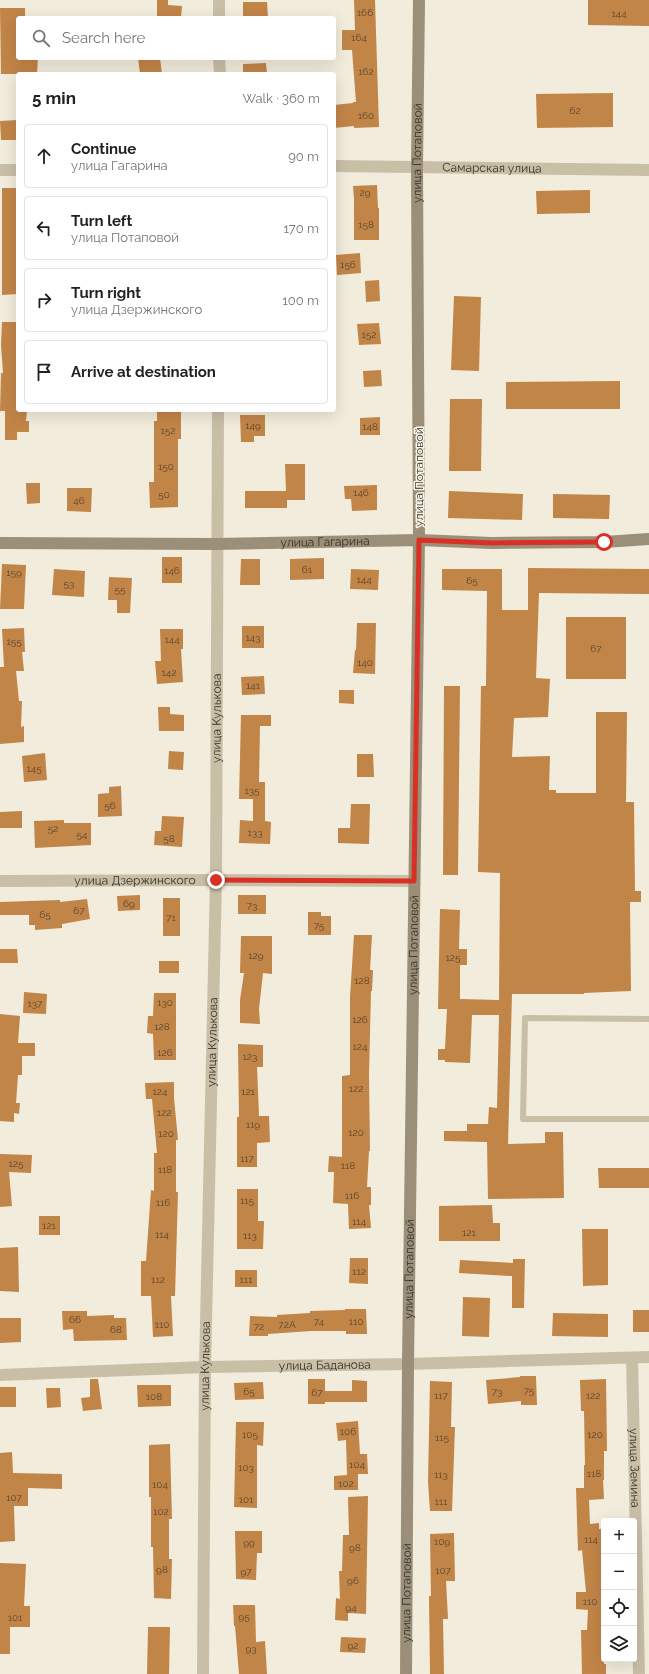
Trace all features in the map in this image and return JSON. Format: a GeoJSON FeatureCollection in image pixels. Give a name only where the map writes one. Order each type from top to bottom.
{"type":"FeatureCollection","features":[{"type":"Feature","properties":{"kind":"main road","name":"улица Потаповой"},"geometry":{"type":"LineString","coordinates":[[406,1674],[408,1364],[419,540],[417,166],[419,0]]}},
{"type":"Feature","properties":{"kind":"main road","name":"улица Гагарина"},"geometry":{"type":"LineString","coordinates":[[0,543],[216,544],[419,540],[492,543],[604,542],[649,539]]}},
{"type":"Feature","properties":{"kind":"street"},"geometry":{"type":"LineString","coordinates":[[219,0],[219,16]]}},
{"type":"Feature","properties":{"kind":"street"},"geometry":{"type":"LineString","coordinates":[[219,60],[220,72]]}},
{"type":"Feature","properties":{"kind":"street","name":"Самарская улица"},"geometry":{"type":"LineString","coordinates":[[336,166],[649,170]]}},
{"type":"Feature","properties":{"kind":"street"},"geometry":{"type":"LineString","coordinates":[[0,170],[16,170]]}},
{"type":"Feature","properties":{"kind":"street","name":"улица Кулькова"},"geometry":{"type":"LineString","coordinates":[[203,1674],[205,1367],[216,880],[216,544],[218,412]]}},
{"type":"Feature","properties":{"kind":"street","name":"улица Дзержинского"},"geometry":{"type":"LineString","coordinates":[[0,881],[414,881]]}},
{"type":"Feature","properties":{"kind":"street","name":"улица Баданова"},"geometry":{"type":"LineString","coordinates":[[0,1374],[205,1367],[408,1364],[649,1357]]}},
{"type":"Feature","properties":{"kind":"street","name":"улица Земина"},"geometry":{"type":"LineString","coordinates":[[632,1358],[639,1674]]}},
{"type":"Feature","properties":{"kind":"lane"},"geometry":{"type":"LineString","coordinates":[[649,1019],[525,1018],[523,1119],[649,1119]]}},
{"type":"Feature","properties":{"kind":"building"},"geometry":{"type":"Polygon","coordinates":[[[157,0],[168,0],[168,5],[182,6],[181,16],[157,16],[157,0]]]}},
{"type":"Feature","properties":{"kind":"building"},"geometry":{"type":"Polygon","coordinates":[[[354,0],[375,0],[379,127],[354,128],[354,126],[336,128],[336,105],[356,102],[352,50],[342,50],[342,30],[355,30],[354,0]]]}},
{"type":"Feature","properties":{"kind":"building"},"geometry":{"type":"Polygon","coordinates":[[[588,0],[649,0],[649,26],[588,25],[588,0]]]}},
{"type":"Feature","properties":{"kind":"building"},"geometry":{"type":"Polygon","coordinates":[[[243,2],[267,2],[268,16],[243,16],[243,2]]]}},
{"type":"Feature","properties":{"kind":"building"},"geometry":{"type":"Polygon","coordinates":[[[0,8],[25,8],[25,16],[16,16],[16,60],[38,60],[37,72],[1,74],[0,8]]]}},
{"type":"Feature","properties":{"kind":"building"},"geometry":{"type":"Polygon","coordinates":[[[138,60],[160,60],[162,72],[140,72],[138,60]]]}},
{"type":"Feature","properties":{"kind":"building"},"geometry":{"type":"Polygon","coordinates":[[[266,63],[267,72],[243,72],[243,64],[266,63]]]}},
{"type":"Feature","properties":{"kind":"building"},"geometry":{"type":"Polygon","coordinates":[[[613,93],[613,127],[537,128],[536,94],[613,93]]]}},
{"type":"Feature","properties":{"kind":"building"},"geometry":{"type":"Polygon","coordinates":[[[16,120],[16,140],[1,140],[0,121],[16,120]]]}},
{"type":"Feature","properties":{"kind":"building"},"geometry":{"type":"Polygon","coordinates":[[[377,185],[379,240],[354,240],[353,186],[377,185]]]}},
{"type":"Feature","properties":{"kind":"building"},"geometry":{"type":"Polygon","coordinates":[[[2,188],[16,188],[16,294],[2,295],[2,188]]]}},
{"type":"Feature","properties":{"kind":"building"},"geometry":{"type":"Polygon","coordinates":[[[590,190],[590,213],[537,214],[536,191],[590,190]]]}},
{"type":"Feature","properties":{"kind":"building"},"geometry":{"type":"Polygon","coordinates":[[[360,253],[361,273],[337,275],[336,255],[360,253]]]}},
{"type":"Feature","properties":{"kind":"building"},"geometry":{"type":"Polygon","coordinates":[[[379,280],[380,301],[366,302],[365,281],[379,280]]]}},
{"type":"Feature","properties":{"kind":"building"},"geometry":{"type":"Polygon","coordinates":[[[454,296],[481,297],[479,371],[451,370],[454,296]]]}},
{"type":"Feature","properties":{"kind":"building"},"geometry":{"type":"Polygon","coordinates":[[[2,322],[16,322],[16,412],[27,412],[26,421],[29,421],[29,432],[17,432],[17,440],[5,440],[5,411],[0,411],[1,373],[3,373],[1,345],[2,322]]]}},
{"type":"Feature","properties":{"kind":"building"},"geometry":{"type":"Polygon","coordinates":[[[379,323],[381,344],[359,345],[357,324],[379,323]]]}},
{"type":"Feature","properties":{"kind":"building"},"geometry":{"type":"Polygon","coordinates":[[[381,370],[382,386],[364,387],[363,371],[381,370]]]}},
{"type":"Feature","properties":{"kind":"building"},"geometry":{"type":"Polygon","coordinates":[[[620,381],[620,409],[506,409],[506,382],[620,381]]]}},
{"type":"Feature","properties":{"kind":"building"},"geometry":{"type":"Polygon","coordinates":[[[450,399],[482,399],[481,471],[449,471],[450,399]]]}},
{"type":"Feature","properties":{"kind":"building"},"geometry":{"type":"Polygon","coordinates":[[[157,412],[181,412],[181,439],[178,439],[178,507],[150,508],[149,482],[154,482],[154,421],[157,421],[157,412]]]}},
{"type":"Feature","properties":{"kind":"building"},"geometry":{"type":"Polygon","coordinates":[[[240,415],[265,415],[265,436],[254,436],[254,442],[241,442],[240,415]]]}},
{"type":"Feature","properties":{"kind":"building"},"geometry":{"type":"Polygon","coordinates":[[[380,417],[380,435],[360,435],[360,418],[380,417]]]}},
{"type":"Feature","properties":{"kind":"building"},"geometry":{"type":"Polygon","coordinates":[[[285,464],[305,464],[305,500],[287,500],[287,508],[245,508],[245,491],[286,491],[285,464]]]}},
{"type":"Feature","properties":{"kind":"building"},"geometry":{"type":"Polygon","coordinates":[[[26,483],[40,483],[40,503],[27,504],[26,483]]]}},
{"type":"Feature","properties":{"kind":"building"},"geometry":{"type":"Polygon","coordinates":[[[377,485],[377,510],[352,511],[351,499],[345,499],[344,486],[377,485]]]}},
{"type":"Feature","properties":{"kind":"building"},"geometry":{"type":"Polygon","coordinates":[[[67,488],[92,488],[91,512],[67,511],[67,488]]]}},
{"type":"Feature","properties":{"kind":"building"},"geometry":{"type":"Polygon","coordinates":[[[449,491],[523,494],[522,520],[448,518],[449,491]]]}},
{"type":"Feature","properties":{"kind":"building"},"geometry":{"type":"Polygon","coordinates":[[[553,494],[610,495],[609,519],[553,518],[553,494]]]}},
{"type":"Feature","properties":{"kind":"building"},"geometry":{"type":"Polygon","coordinates":[[[162,557],[182,557],[182,583],[162,583],[162,557]]]}},
{"type":"Feature","properties":{"kind":"building"},"geometry":{"type":"Polygon","coordinates":[[[324,558],[324,579],[290,580],[290,559],[324,558]]]}},
{"type":"Feature","properties":{"kind":"building"},"geometry":{"type":"Polygon","coordinates":[[[241,559],[260,559],[260,585],[240,585],[241,559]]]}},
{"type":"Feature","properties":{"kind":"building"},"geometry":{"type":"Polygon","coordinates":[[[2,564],[26,565],[24,609],[0,609],[2,564]]]}},
{"type":"Feature","properties":{"kind":"building"},"geometry":{"type":"Polygon","coordinates":[[[528,568],[649,569],[649,594],[539,593],[536,678],[550,679],[548,717],[514,718],[512,757],[550,756],[549,790],[556,790],[556,793],[596,793],[596,712],[627,712],[626,802],[634,802],[635,891],[641,891],[641,902],[630,902],[631,991],[584,994],[512,994],[508,1144],[545,1143],[545,1132],[563,1132],[564,1198],[488,1199],[487,1142],[444,1141],[444,1131],[467,1131],[467,1124],[488,1124],[489,1107],[497,1108],[499,1015],[472,1015],[470,1063],[445,1062],[445,1060],[438,1060],[438,1049],[445,1049],[447,1009],[438,1009],[440,909],[460,910],[459,949],[467,949],[467,965],[460,965],[460,999],[499,1000],[500,873],[478,872],[481,686],[486,686],[487,591],[442,590],[442,569],[502,569],[502,610],[528,610],[528,568]]]}},
{"type":"Feature","properties":{"kind":"building"},"geometry":{"type":"Polygon","coordinates":[[[54,569],[85,571],[84,597],[52,595],[54,569]]]}},
{"type":"Feature","properties":{"kind":"building"},"geometry":{"type":"Polygon","coordinates":[[[351,569],[379,570],[378,590],[350,589],[351,569]]]}},
{"type":"Feature","properties":{"kind":"building"},"geometry":{"type":"Polygon","coordinates":[[[109,577],[132,578],[130,613],[117,613],[117,600],[108,600],[109,577]]]}},
{"type":"Feature","properties":{"kind":"building"},"geometry":{"type":"Polygon","coordinates":[[[566,617],[626,617],[626,679],[566,679],[566,617]]]}},
{"type":"Feature","properties":{"kind":"building"},"geometry":{"type":"Polygon","coordinates":[[[357,623],[376,623],[375,674],[353,673],[357,623]]]}},
{"type":"Feature","properties":{"kind":"building"},"geometry":{"type":"Polygon","coordinates":[[[242,626],[264,626],[264,648],[242,648],[242,626]]]}},
{"type":"Feature","properties":{"kind":"building"},"geometry":{"type":"Polygon","coordinates":[[[24,628],[25,652],[22,652],[24,671],[16,671],[19,701],[22,701],[21,727],[24,726],[24,742],[0,744],[0,667],[4,667],[2,629],[24,628]]]}},
{"type":"Feature","properties":{"kind":"building"},"geometry":{"type":"Polygon","coordinates":[[[160,629],[183,629],[183,649],[181,649],[183,682],[157,684],[155,661],[161,661],[160,629]]]}},
{"type":"Feature","properties":{"kind":"building"},"geometry":{"type":"Polygon","coordinates":[[[264,676],[265,694],[242,695],[241,677],[264,676]]]}},
{"type":"Feature","properties":{"kind":"building"},"geometry":{"type":"Polygon","coordinates":[[[444,686],[460,686],[458,875],[443,875],[444,686]]]}},
{"type":"Feature","properties":{"kind":"building"},"geometry":{"type":"Polygon","coordinates":[[[339,690],[354,690],[354,704],[339,703],[339,690]]]}},
{"type":"Feature","properties":{"kind":"building"},"geometry":{"type":"Polygon","coordinates":[[[158,707],[170,707],[170,714],[184,715],[184,731],[159,731],[158,707]]]}},
{"type":"Feature","properties":{"kind":"building"},"geometry":{"type":"Polygon","coordinates":[[[241,715],[271,715],[271,726],[260,726],[259,782],[265,782],[265,821],[271,822],[270,844],[239,843],[240,820],[253,821],[253,799],[239,799],[241,715]]]}},
{"type":"Feature","properties":{"kind":"building"},"geometry":{"type":"Polygon","coordinates":[[[169,751],[184,752],[183,770],[168,769],[169,751]]]}},
{"type":"Feature","properties":{"kind":"building"},"geometry":{"type":"Polygon","coordinates":[[[45,753],[47,780],[24,782],[22,756],[45,753]]]}},
{"type":"Feature","properties":{"kind":"building"},"geometry":{"type":"Polygon","coordinates":[[[357,754],[373,754],[374,777],[357,777],[357,754]]]}},
{"type":"Feature","properties":{"kind":"building"},"geometry":{"type":"Polygon","coordinates":[[[121,786],[122,816],[98,817],[98,794],[109,793],[109,787],[121,786]]]}},
{"type":"Feature","properties":{"kind":"building"},"geometry":{"type":"Polygon","coordinates":[[[351,804],[370,804],[369,844],[338,843],[338,828],[350,828],[351,804]]]}},
{"type":"Feature","properties":{"kind":"building"},"geometry":{"type":"Polygon","coordinates":[[[22,811],[22,828],[0,828],[0,812],[22,811]]]}},
{"type":"Feature","properties":{"kind":"building"},"geometry":{"type":"Polygon","coordinates":[[[162,816],[184,817],[182,847],[154,845],[155,831],[161,831],[162,816]]]}},
{"type":"Feature","properties":{"kind":"building"},"geometry":{"type":"Polygon","coordinates":[[[64,820],[64,823],[91,823],[91,845],[35,848],[34,821],[64,820]]]}},
{"type":"Feature","properties":{"kind":"building"},"geometry":{"type":"Polygon","coordinates":[[[140,895],[140,910],[118,911],[117,896],[140,895]]]}},
{"type":"Feature","properties":{"kind":"building"},"geometry":{"type":"Polygon","coordinates":[[[238,895],[266,895],[266,914],[238,914],[238,895]]]}},
{"type":"Feature","properties":{"kind":"building"},"geometry":{"type":"Polygon","coordinates":[[[163,898],[180,898],[180,936],[163,936],[163,898]]]}},
{"type":"Feature","properties":{"kind":"building"},"geometry":{"type":"Polygon","coordinates":[[[87,899],[90,919],[62,924],[62,928],[35,930],[35,925],[29,925],[29,915],[0,915],[0,902],[60,900],[60,902],[87,899]]]}},
{"type":"Feature","properties":{"kind":"building"},"geometry":{"type":"Polygon","coordinates":[[[308,912],[321,912],[321,916],[331,916],[331,935],[308,935],[308,912]]]}},
{"type":"Feature","properties":{"kind":"building"},"geometry":{"type":"Polygon","coordinates":[[[354,935],[372,935],[370,970],[373,970],[369,1075],[370,1151],[367,1187],[371,1187],[371,1205],[369,1205],[371,1228],[349,1229],[348,1204],[333,1203],[334,1172],[328,1172],[329,1156],[342,1157],[342,1076],[350,1075],[350,997],[354,935]]]}},
{"type":"Feature","properties":{"kind":"building"},"geometry":{"type":"Polygon","coordinates":[[[241,936],[272,936],[272,974],[263,973],[259,1009],[260,1024],[240,1023],[240,1000],[244,973],[240,973],[241,936]]]}},
{"type":"Feature","properties":{"kind":"building"},"geometry":{"type":"Polygon","coordinates":[[[0,949],[17,949],[18,963],[0,963],[0,949]]]}},
{"type":"Feature","properties":{"kind":"building"},"geometry":{"type":"Polygon","coordinates":[[[159,961],[179,961],[179,973],[159,973],[159,961]]]}},
{"type":"Feature","properties":{"kind":"building"},"geometry":{"type":"Polygon","coordinates":[[[24,992],[47,994],[46,1014],[23,1013],[24,992]]]}},
{"type":"Feature","properties":{"kind":"building"},"geometry":{"type":"Polygon","coordinates":[[[154,993],[176,993],[176,1060],[154,1060],[153,1034],[147,1033],[148,1016],[153,1016],[154,993]]]}},
{"type":"Feature","properties":{"kind":"building"},"geometry":{"type":"Polygon","coordinates":[[[0,1014],[20,1016],[18,1043],[35,1043],[35,1056],[22,1056],[22,1075],[18,1075],[16,1103],[20,1103],[19,1114],[14,1113],[14,1122],[0,1121],[0,1014]]]}},
{"type":"Feature","properties":{"kind":"building"},"geometry":{"type":"Polygon","coordinates":[[[238,1044],[263,1045],[263,1067],[257,1067],[259,1116],[269,1116],[270,1142],[257,1143],[257,1167],[237,1167],[237,1117],[239,1117],[238,1044]]]}},
{"type":"Feature","properties":{"kind":"building"},"geometry":{"type":"Polygon","coordinates":[[[174,1082],[178,1140],[176,1140],[176,1192],[178,1192],[175,1296],[171,1296],[173,1336],[153,1337],[151,1296],[141,1296],[141,1261],[146,1261],[151,1190],[154,1191],[154,1153],[157,1153],[152,1099],[146,1099],[145,1083],[174,1082]]]}},
{"type":"Feature","properties":{"kind":"building"},"geometry":{"type":"Polygon","coordinates":[[[0,1154],[32,1155],[31,1173],[9,1172],[12,1206],[0,1207],[0,1154]]]}},
{"type":"Feature","properties":{"kind":"building"},"geometry":{"type":"Polygon","coordinates":[[[598,1168],[649,1168],[649,1188],[599,1188],[598,1168]]]}},
{"type":"Feature","properties":{"kind":"building"},"geometry":{"type":"Polygon","coordinates":[[[237,1189],[258,1189],[258,1221],[264,1221],[263,1249],[237,1249],[237,1189]]]}},
{"type":"Feature","properties":{"kind":"building"},"geometry":{"type":"Polygon","coordinates":[[[492,1205],[493,1223],[500,1223],[500,1241],[439,1241],[439,1206],[492,1205]]]}},
{"type":"Feature","properties":{"kind":"building"},"geometry":{"type":"Polygon","coordinates":[[[39,1216],[60,1216],[60,1235],[39,1235],[39,1216]]]}},
{"type":"Feature","properties":{"kind":"building"},"geometry":{"type":"Polygon","coordinates":[[[582,1229],[608,1229],[608,1285],[583,1286],[582,1229]]]}},
{"type":"Feature","properties":{"kind":"building"},"geometry":{"type":"Polygon","coordinates":[[[18,1247],[19,1292],[0,1291],[0,1248],[18,1247]]]}},
{"type":"Feature","properties":{"kind":"building"},"geometry":{"type":"Polygon","coordinates":[[[350,1258],[368,1258],[368,1284],[349,1283],[350,1258]]]}},
{"type":"Feature","properties":{"kind":"building"},"geometry":{"type":"Polygon","coordinates":[[[513,1259],[525,1259],[524,1308],[512,1308],[512,1276],[459,1273],[460,1260],[513,1263],[513,1259]]]}},
{"type":"Feature","properties":{"kind":"building"},"geometry":{"type":"Polygon","coordinates":[[[235,1270],[257,1270],[257,1287],[235,1287],[235,1270]]]}},
{"type":"Feature","properties":{"kind":"building"},"geometry":{"type":"Polygon","coordinates":[[[463,1297],[490,1298],[489,1337],[462,1336],[463,1297]]]}},
{"type":"Feature","properties":{"kind":"building"},"geometry":{"type":"Polygon","coordinates":[[[366,1309],[367,1334],[346,1334],[346,1331],[311,1331],[268,1334],[268,1336],[249,1336],[250,1316],[277,1317],[277,1315],[310,1313],[310,1311],[366,1309]]]}},
{"type":"Feature","properties":{"kind":"building"},"geometry":{"type":"Polygon","coordinates":[[[633,1310],[649,1310],[649,1332],[633,1332],[633,1310]]]}},
{"type":"Feature","properties":{"kind":"building"},"geometry":{"type":"Polygon","coordinates":[[[62,1311],[87,1311],[87,1316],[114,1315],[114,1318],[126,1318],[127,1340],[74,1341],[73,1329],[63,1330],[62,1311]]]}},
{"type":"Feature","properties":{"kind":"building"},"geometry":{"type":"Polygon","coordinates":[[[553,1313],[608,1314],[608,1337],[552,1336],[553,1313]]]}},
{"type":"Feature","properties":{"kind":"building"},"geometry":{"type":"Polygon","coordinates":[[[0,1318],[21,1318],[21,1342],[0,1343],[0,1318]]]}},
{"type":"Feature","properties":{"kind":"building"},"geometry":{"type":"Polygon","coordinates":[[[520,1376],[536,1376],[537,1405],[521,1405],[521,1401],[488,1404],[486,1380],[520,1376]]]}},
{"type":"Feature","properties":{"kind":"building"},"geometry":{"type":"Polygon","coordinates":[[[90,1379],[98,1379],[102,1409],[83,1411],[81,1398],[90,1397],[90,1379]]]}},
{"type":"Feature","properties":{"kind":"building"},"geometry":{"type":"Polygon","coordinates":[[[308,1379],[325,1379],[325,1391],[352,1391],[352,1380],[367,1381],[367,1402],[325,1402],[325,1404],[308,1404],[308,1379]]]}},
{"type":"Feature","properties":{"kind":"building"},"geometry":{"type":"Polygon","coordinates":[[[606,1379],[607,1451],[604,1451],[604,1499],[589,1500],[590,1524],[599,1523],[599,1529],[601,1529],[601,1662],[606,1664],[606,1674],[582,1674],[581,1630],[587,1630],[588,1610],[576,1609],[576,1592],[586,1592],[582,1550],[578,1551],[576,1488],[584,1488],[585,1465],[584,1411],[581,1411],[580,1380],[606,1379]]]}},
{"type":"Feature","properties":{"kind":"building"},"geometry":{"type":"Polygon","coordinates":[[[430,1381],[452,1382],[451,1427],[455,1427],[452,1511],[430,1511],[428,1482],[430,1381]]]}},
{"type":"Feature","properties":{"kind":"building"},"geometry":{"type":"Polygon","coordinates":[[[263,1382],[264,1399],[235,1400],[234,1383],[263,1382]]]}},
{"type":"Feature","properties":{"kind":"building"},"geometry":{"type":"Polygon","coordinates":[[[137,1385],[171,1385],[171,1406],[138,1407],[137,1385]]]}},
{"type":"Feature","properties":{"kind":"building"},"geometry":{"type":"Polygon","coordinates":[[[0,1387],[16,1387],[16,1407],[0,1407],[0,1387]]]}},
{"type":"Feature","properties":{"kind":"building"},"geometry":{"type":"Polygon","coordinates":[[[46,1388],[60,1388],[61,1407],[47,1408],[46,1388]]]}},
{"type":"Feature","properties":{"kind":"building"},"geometry":{"type":"Polygon","coordinates":[[[358,1421],[360,1454],[367,1454],[368,1474],[358,1474],[358,1490],[334,1490],[334,1476],[347,1475],[346,1440],[338,1441],[336,1423],[358,1421]]]}},
{"type":"Feature","properties":{"kind":"building"},"geometry":{"type":"Polygon","coordinates":[[[236,1422],[264,1422],[263,1446],[257,1445],[257,1508],[234,1507],[236,1422]]]}},
{"type":"Feature","properties":{"kind":"building"},"geometry":{"type":"Polygon","coordinates":[[[170,1444],[172,1519],[169,1519],[169,1559],[172,1559],[171,1599],[154,1598],[153,1547],[151,1547],[151,1497],[149,1497],[149,1445],[170,1444]]]}},
{"type":"Feature","properties":{"kind":"building"},"geometry":{"type":"Polygon","coordinates":[[[12,1452],[13,1473],[62,1474],[62,1489],[28,1488],[28,1506],[14,1506],[15,1541],[0,1542],[0,1453],[12,1452]]]}},
{"type":"Feature","properties":{"kind":"building"},"geometry":{"type":"Polygon","coordinates":[[[368,1496],[366,1614],[348,1613],[348,1621],[335,1620],[336,1598],[340,1599],[339,1571],[342,1571],[343,1535],[349,1535],[348,1497],[368,1496]]]}},
{"type":"Feature","properties":{"kind":"building"},"geometry":{"type":"Polygon","coordinates":[[[235,1531],[262,1531],[262,1553],[257,1553],[256,1580],[236,1579],[235,1531]]]}},
{"type":"Feature","properties":{"kind":"building"},"geometry":{"type":"Polygon","coordinates":[[[454,1533],[455,1581],[446,1581],[448,1619],[443,1619],[444,1674],[430,1674],[430,1534],[454,1533]]]}},
{"type":"Feature","properties":{"kind":"building"},"geometry":{"type":"Polygon","coordinates":[[[0,1563],[26,1564],[24,1606],[30,1606],[30,1627],[10,1627],[10,1654],[0,1654],[0,1563]]]}},
{"type":"Feature","properties":{"kind":"building"},"geometry":{"type":"Polygon","coordinates":[[[233,1605],[255,1605],[256,1642],[265,1641],[267,1674],[239,1674],[233,1605]]]}},
{"type":"Feature","properties":{"kind":"building"},"geometry":{"type":"Polygon","coordinates":[[[148,1627],[170,1627],[169,1674],[147,1674],[148,1627]]]}},
{"type":"Feature","properties":{"kind":"building"},"geometry":{"type":"Polygon","coordinates":[[[341,1637],[366,1638],[365,1653],[340,1652],[341,1637]]]}},
{"type":"Feature","properties":{"kind":"route"},"geometry":{"type":"LineString","coordinates":[[216,880],[414,881],[419,540],[492,543],[604,542]]}}]}
